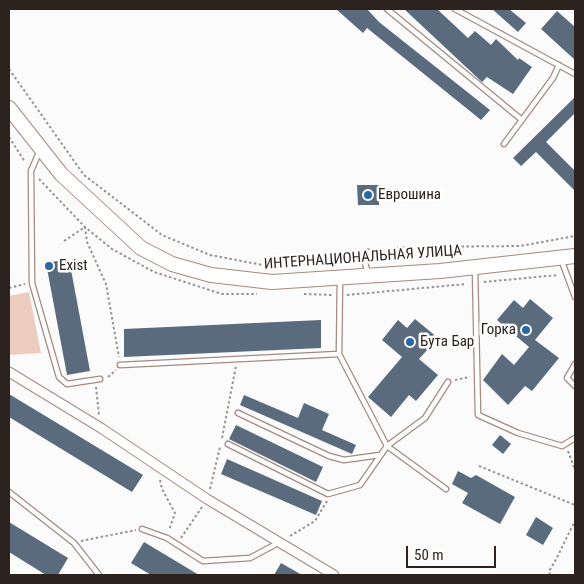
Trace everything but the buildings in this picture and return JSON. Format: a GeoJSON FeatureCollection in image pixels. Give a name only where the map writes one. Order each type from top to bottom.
{"type":"FeatureCollection","features":[{"type":"Feature","properties":{"kind":"main road","name":"ИНТЕРНАЦИОНАЛЬНАЯ УЛИЦА"},"geometry":{"type":"LineString","coordinates":[[9,108],[61,174],[141,248],[172,264],[211,275],[272,282],[475,267],[568,257]]}},
{"type":"Feature","properties":{"kind":"street"},"geometry":{"type":"LineString","coordinates":[[9,372],[101,428],[207,499],[334,575]]}},
{"type":"Feature","properties":{"kind":"lane"},"geometry":{"type":"LineString","coordinates":[[387,9],[522,120]]}},
{"type":"Feature","properties":{"kind":"lane"},"geometry":{"type":"LineString","coordinates":[[455,9],[575,74]]}},
{"type":"Feature","properties":{"kind":"lane"},"geometry":{"type":"LineString","coordinates":[[504,144],[554,78],[559,65]]}},
{"type":"Feature","properties":{"kind":"lane"},"geometry":{"type":"LineString","coordinates":[[41,148],[31,171],[32,283],[60,377],[67,384],[97,380]]}},
{"type":"Feature","properties":{"kind":"lane"},"geometry":{"type":"LineString","coordinates":[[366,254],[368,276]]}},
{"type":"Feature","properties":{"kind":"lane"},"geometry":{"type":"LineString","coordinates":[[568,257],[567,274],[575,297]]}},
{"type":"Feature","properties":{"kind":"lane"},"geometry":{"type":"LineString","coordinates":[[475,267],[478,415],[518,433],[562,446],[575,438]]}},
{"type":"Feature","properties":{"kind":"lane"},"geometry":{"type":"LineString","coordinates":[[340,278],[339,354],[387,446],[446,489]]}},
{"type":"Feature","properties":{"kind":"lane"},"geometry":{"type":"LineString","coordinates":[[120,364],[339,354]]}},
{"type":"Feature","properties":{"kind":"lane"},"geometry":{"type":"LineString","coordinates":[[575,364],[567,378],[575,386]]}},
{"type":"Feature","properties":{"kind":"lane"},"geometry":{"type":"LineString","coordinates":[[228,444],[328,494],[360,485],[387,446],[425,418],[448,382]]}},
{"type":"Feature","properties":{"kind":"lane"},"geometry":{"type":"LineString","coordinates":[[238,414],[329,456],[344,460],[380,455]]}},
{"type":"Feature","properties":{"kind":"lane"},"geometry":{"type":"LineString","coordinates":[[9,492],[74,543],[99,575]]}},
{"type":"Feature","properties":{"kind":"lane"},"geometry":{"type":"LineString","coordinates":[[142,529],[167,538],[203,561],[250,558],[281,542]]}},
{"type":"Feature","properties":{"kind":"path"},"geometry":{"type":"LineString","coordinates":[[9,69],[84,174],[162,235],[210,255],[268,266],[336,261],[400,246],[520,246],[575,236]]}},
{"type":"Feature","properties":{"kind":"path"},"geometry":{"type":"LineString","coordinates":[[9,137],[31,171],[86,228],[112,249],[162,275],[222,294],[259,294]]}},
{"type":"Feature","properties":{"kind":"path"},"geometry":{"type":"LineString","coordinates":[[64,240],[86,228]]}},
{"type":"Feature","properties":{"kind":"path"},"geometry":{"type":"LineString","coordinates":[[86,228],[87,242],[106,284],[120,364],[111,376],[97,380],[101,428]]}},
{"type":"Feature","properties":{"kind":"path"},"geometry":{"type":"LineString","coordinates":[[296,294],[340,295],[567,274]]}},
{"type":"Feature","properties":{"kind":"path"},"geometry":{"type":"LineString","coordinates":[[9,288],[32,283]]}},
{"type":"Feature","properties":{"kind":"path"},"geometry":{"type":"LineString","coordinates":[[176,544],[207,499],[229,408],[237,359]]}},
{"type":"Feature","properties":{"kind":"path"},"geometry":{"type":"LineString","coordinates":[[448,382],[478,375]]}},
{"type":"Feature","properties":{"kind":"path"},"geometry":{"type":"LineString","coordinates":[[565,444],[575,470]]}},
{"type":"Feature","properties":{"kind":"path"},"geometry":{"type":"LineString","coordinates":[[157,465],[162,489],[175,513],[167,538]]}},
{"type":"Feature","properties":{"kind":"path"},"geometry":{"type":"LineString","coordinates":[[479,466],[575,505]]}},
{"type":"Feature","properties":{"kind":"path"},"geometry":{"type":"LineString","coordinates":[[281,542],[315,521],[326,505],[328,494]]}},
{"type":"Feature","properties":{"kind":"path"},"geometry":{"type":"LineString","coordinates":[[550,575],[549,571],[560,555],[566,536],[575,522]]}},
{"type":"Feature","properties":{"kind":"path"},"geometry":{"type":"LineString","coordinates":[[74,543],[98,536],[142,529]]}},
{"type":"Feature","properties":{"kind":"shaded area"},"geometry":{"type":"Polygon","coordinates":[[[29,292],[41,353],[9,355],[9,296],[29,292]]]}},
{"type":"Feature","properties":{"kind":"place","name":"Еврошина"},"geometry":{"type":"Point","coordinates":[368,195]}},
{"type":"Feature","properties":{"kind":"place","name":"Exist"},"geometry":{"type":"Point","coordinates":[49,266]}},
{"type":"Feature","properties":{"kind":"place","name":"Горка"},"geometry":{"type":"Point","coordinates":[526,330]}},
{"type":"Feature","properties":{"kind":"place","name":"Бута Бар"},"geometry":{"type":"Point","coordinates":[410,342]}}]}
